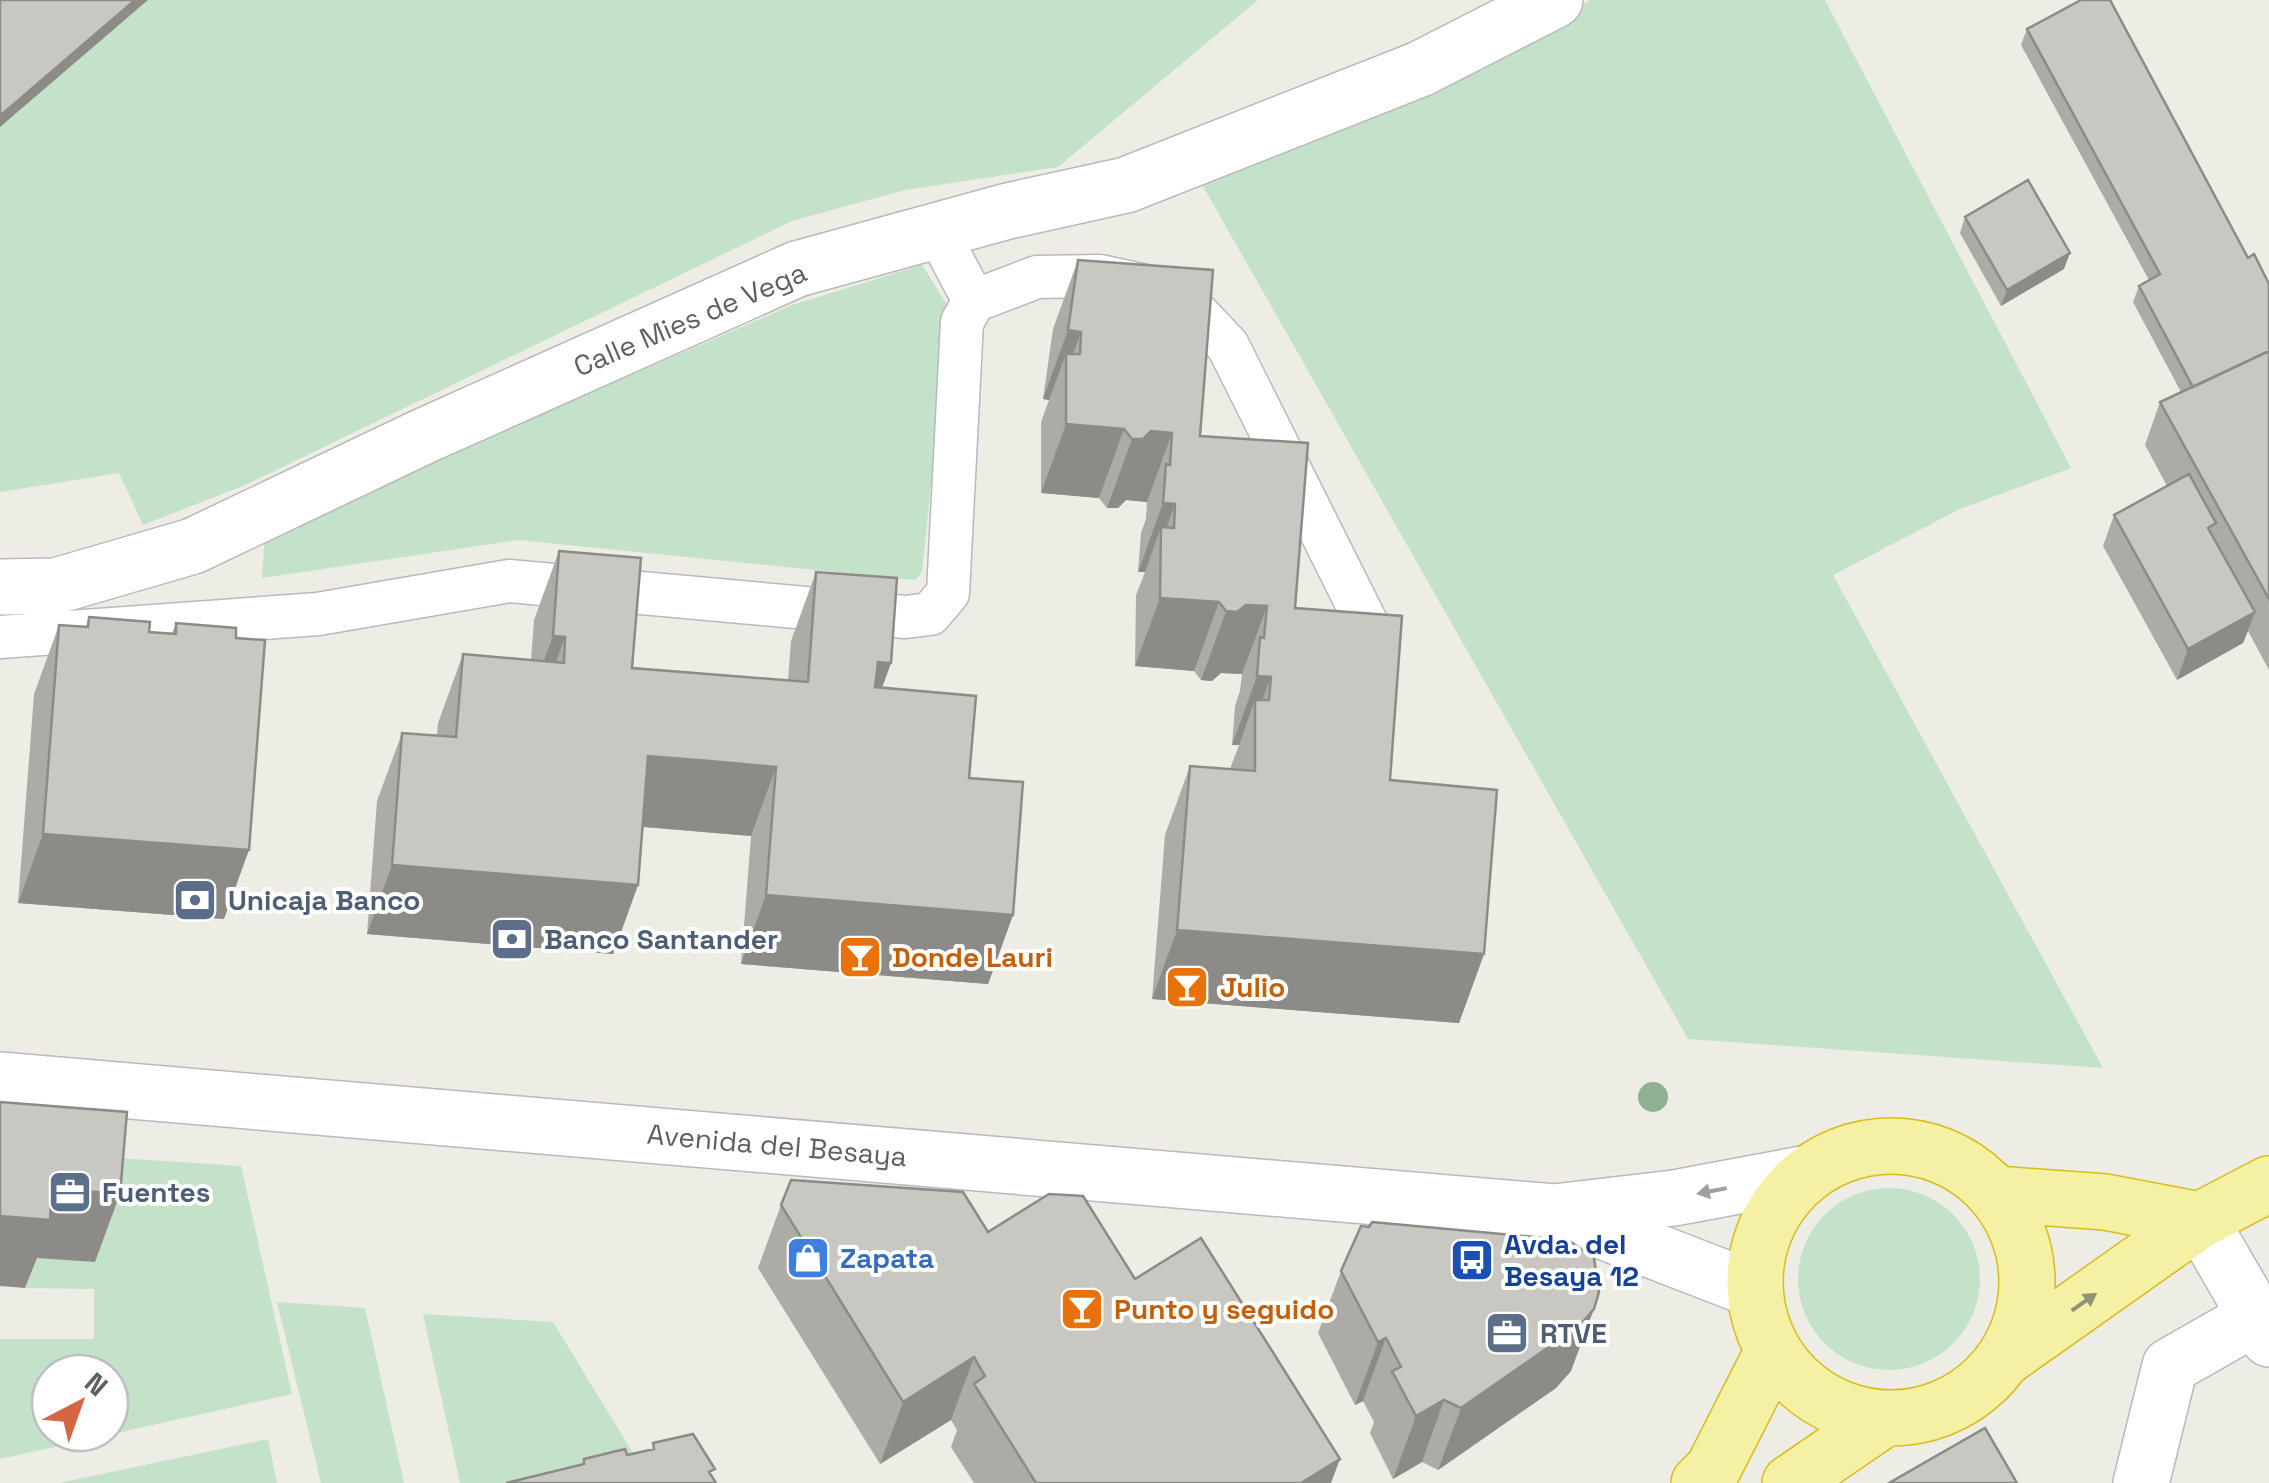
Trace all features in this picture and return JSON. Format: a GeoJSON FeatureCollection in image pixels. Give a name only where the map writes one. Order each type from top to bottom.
{"type":"FeatureCollection","features":[{"type":"Feature","properties":{"kind":"highway"},"geometry":{"type":"LineString","coordinates":[[2005,1358],[2021,1326],[2027,1291],[2025,1256],[2015,1223],[1996,1194],[1970,1170],[1940,1154],[1906,1146],[1871,1147],[1838,1156],[1808,1173],[1784,1197],[1765,1227],[1756,1258],[1755,1290],[1761,1321],[1773,1351],[1817,1397],[1850,1411],[1884,1418],[1920,1416],[1953,1404],[1982,1384],[2005,1358],[2200,1220],[2269,1184]]}},
{"type":"Feature","properties":{"kind":"highway"},"geometry":{"type":"LineString","coordinates":[[1996,1194],[2106,1202],[2200,1220]]}},
{"type":"Feature","properties":{"kind":"highway"},"geometry":{"type":"LineString","coordinates":[[1699,1483],[1713,1469],[1773,1351]]}},
{"type":"Feature","properties":{"kind":"highway"},"geometry":{"type":"LineString","coordinates":[[1790,1483],[1884,1418]]}},
{"type":"Feature","properties":{"kind":"street","name":"Calle Mies de Vega"},"geometry":{"type":"LineString","coordinates":[[0,587],[56,586],[193,546],[424,436],[798,269],[1126,184],[1420,69],[1554,0]]}},
{"type":"Feature","properties":{"kind":"street","name":"Avenida del Besaya"},"geometry":{"type":"LineString","coordinates":[[0,1080],[1554,1212],[1674,1198],[1808,1173]]}},
{"type":"Feature","properties":{"kind":"street","name":"Avenida del Besaya"},"geometry":{"type":"LineString","coordinates":[[1554,1212],[1755,1290]]}},
{"type":"Feature","properties":{"kind":"street"},"geometry":{"type":"LineString","coordinates":[[2141,1483],[2170,1366],[2262,1328],[2200,1220]]}},
{"type":"Feature","properties":{"kind":"lane"},"geometry":{"type":"LineString","coordinates":[[937,231],[974,301]]}},
{"type":"Feature","properties":{"kind":"lane"},"geometry":{"type":"LineString","coordinates":[[0,637],[318,614],[509,581],[905,616],[930,614],[948,593],[962,322],[974,301],[1037,277],[1100,276],[1178,293],[1228,346],[1374,640]]}},
{"type":"Feature","properties":{"kind":"green space"},"geometry":{"type":"Polygon","coordinates":[[[148,0],[1258,0],[1058,167],[905,190],[792,221],[245,485],[143,525],[119,473],[0,492],[0,126],[148,0]]]}},
{"type":"Feature","properties":{"kind":"green space"},"geometry":{"type":"Polygon","coordinates":[[[1590,0],[1825,0],[2071,468],[1960,509],[1833,575],[2103,1068],[1688,1039],[1196,174],[1590,0]]]}},
{"type":"Feature","properties":{"kind":"green space"},"geometry":{"type":"Polygon","coordinates":[[[922,265],[949,308],[922,572],[915,580],[518,540],[262,578],[265,534],[792,305],[922,265]]]}},
{"type":"Feature","properties":{"kind":"green space"},"geometry":{"type":"Polygon","coordinates":[[[103,1157],[241,1166],[292,1394],[130,1430],[130,1353],[30,1353],[30,1452],[0,1459],[0,1339],[94,1339],[94,1289],[25,1288],[27,1257],[103,1157]]]}},
{"type":"Feature","properties":{"kind":"green space"},"geometry":{"type":"Polygon","coordinates":[[[1889,1188],[1924,1195],[1953,1215],[1973,1244],[1980,1279],[1973,1314],[1953,1343],[1924,1363],[1889,1370],[1854,1363],[1825,1343],[1805,1314],[1798,1279],[1805,1244],[1825,1215],[1854,1195],[1889,1188]]]}},
{"type":"Feature","properties":{"kind":"green space"},"geometry":{"type":"Polygon","coordinates":[[[277,1302],[365,1308],[404,1483],[321,1483],[277,1302]]]}},
{"type":"Feature","properties":{"kind":"green space"},"geometry":{"type":"Polygon","coordinates":[[[423,1314],[553,1322],[633,1453],[502,1483],[460,1483],[423,1314]]]}},
{"type":"Feature","properties":{"kind":"green space"},"geometry":{"type":"Polygon","coordinates":[[[268,1439],[277,1483],[59,1483],[268,1439]]]}},
{"type":"Feature","properties":{"kind":"building"},"geometry":{"type":"Polygon","coordinates":[[[0,0],[135,0],[0,116],[0,0]]]}},
{"type":"Feature","properties":{"kind":"building"},"geometry":{"type":"Polygon","coordinates":[[[2081,0],[2110,0],[2248,258],[2254,254],[2269,284],[2269,351],[2193,387],[2139,286],[2160,274],[2027,29],[2081,0]]]}},
{"type":"Feature","properties":{"kind":"building"},"geometry":{"type":"Polygon","coordinates":[[[2028,180],[2070,253],[2007,290],[1965,217],[2028,180]]]}},
{"type":"Feature","properties":{"kind":"building"},"geometry":{"type":"Polygon","coordinates":[[[1078,260],[1213,270],[1200,436],[1308,443],[1295,608],[1402,616],[1390,780],[1497,790],[1484,954],[1177,930],[1190,766],[1255,771],[1255,700],[1269,700],[1271,677],[1257,676],[1267,606],[1246,605],[1237,612],[1226,611],[1219,602],[1160,598],[1161,527],[1174,528],[1175,504],[1163,503],[1172,433],[1151,431],[1143,439],[1132,439],[1124,429],[1066,424],[1066,354],[1080,354],[1081,332],[1068,330],[1078,260]]]}},
{"type":"Feature","properties":{"kind":"building"},"geometry":{"type":"Polygon","coordinates":[[[2269,351],[2269,599],[2160,402],[2269,351]]]}},
{"type":"Feature","properties":{"kind":"building"},"geometry":{"type":"Polygon","coordinates":[[[2189,474],[2216,523],[2208,528],[2255,612],[2188,649],[2114,515],[2189,474]]]}},
{"type":"Feature","properties":{"kind":"building"},"geometry":{"type":"Polygon","coordinates":[[[559,551],[641,558],[632,668],[808,682],[816,572],[897,578],[891,663],[878,662],[875,687],[976,696],[969,778],[1023,782],[1013,915],[766,895],[776,767],[648,756],[638,885],[392,865],[402,733],[456,737],[463,654],[564,663],[565,637],[553,636],[559,551]]]}},
{"type":"Feature","properties":{"kind":"building"},"geometry":{"type":"Polygon","coordinates":[[[89,617],[150,622],[149,632],[176,634],[176,623],[236,628],[236,638],[265,640],[249,850],[43,834],[59,625],[88,627],[89,617]]]}},
{"type":"Feature","properties":{"kind":"building"},"geometry":{"type":"Polygon","coordinates":[[[0,1102],[127,1112],[120,1194],[52,1188],[50,1220],[0,1216],[0,1102]]]}},
{"type":"Feature","properties":{"kind":"building"},"geometry":{"type":"Polygon","coordinates":[[[791,1180],[963,1192],[988,1232],[1049,1194],[1083,1196],[1135,1279],[1201,1238],[1340,1459],[1301,1483],[1036,1483],[974,1384],[985,1376],[974,1357],[903,1402],[781,1205],[791,1180]]]}},
{"type":"Feature","properties":{"kind":"building"},"geometry":{"type":"Polygon","coordinates":[[[1372,1222],[1568,1240],[1594,1258],[1599,1292],[1594,1309],[1579,1326],[1461,1408],[1444,1400],[1416,1416],[1392,1371],[1401,1367],[1386,1338],[1378,1342],[1341,1271],[1361,1226],[1369,1227],[1372,1222]]]}},
{"type":"Feature","properties":{"kind":"building"},"geometry":{"type":"Polygon","coordinates":[[[1985,1428],[2017,1483],[1889,1483],[1985,1428]]]}},
{"type":"Feature","properties":{"kind":"building"},"geometry":{"type":"Polygon","coordinates":[[[693,1434],[715,1469],[709,1472],[716,1483],[506,1483],[584,1464],[584,1459],[625,1449],[627,1455],[654,1449],[653,1443],[693,1434]]]}},
{"type":"Feature","properties":{"kind":"place","name":"Unicaja Banco"},"geometry":{"type":"Point","coordinates":[195,900]}},
{"type":"Feature","properties":{"kind":"place","name":"Banco Santander"},"geometry":{"type":"Point","coordinates":[512,939]}},
{"type":"Feature","properties":{"kind":"place","name":"Donde Lauri"},"geometry":{"type":"Point","coordinates":[860,957]}},
{"type":"Feature","properties":{"kind":"place","name":"Julio"},"geometry":{"type":"Point","coordinates":[1187,987]}},
{"type":"Feature","properties":{"kind":"place","name":"Fuentes"},"geometry":{"type":"Point","coordinates":[70,1192]}},
{"type":"Feature","properties":{"kind":"place","name":"Zapata"},"geometry":{"type":"Point","coordinates":[808,1258]}},
{"type":"Feature","properties":{"kind":"place","name":"Avda. del Besaya 12"},"geometry":{"type":"Point","coordinates":[1472,1260]}},
{"type":"Feature","properties":{"kind":"place","name":"Punto y seguido"},"geometry":{"type":"Point","coordinates":[1082,1309]}},
{"type":"Feature","properties":{"kind":"place","name":"RTVE"},"geometry":{"type":"Point","coordinates":[1507,1333]}}]}
